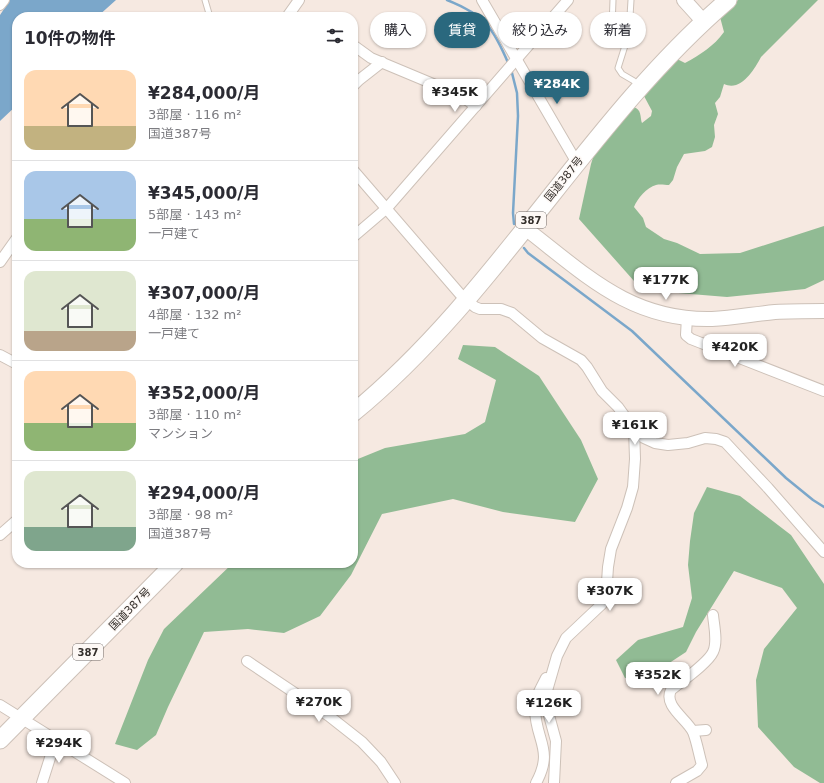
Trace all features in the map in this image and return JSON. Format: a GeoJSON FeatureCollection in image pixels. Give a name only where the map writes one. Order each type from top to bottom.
{"type":"FeatureCollection","features":[{"type":"Feature","properties":{"kind":"highway","name":"国道387号"},"geometry":{"type":"LineString","coordinates":[[358,408],[411,360],[467,300],[638,89],[703,21],[728,0]]}},
{"type":"Feature","properties":{"kind":"highway","name":"国道387号"},"geometry":{"type":"LineString","coordinates":[[0,740],[170,568]]}},
{"type":"Feature","properties":{"kind":"street"},"geometry":{"type":"LineString","coordinates":[[0,5],[4,0]]}},
{"type":"Feature","properties":{"kind":"street"},"geometry":{"type":"LineString","coordinates":[[291,12],[299,0]]}},
{"type":"Feature","properties":{"kind":"street"},"geometry":{"type":"LineString","coordinates":[[482,0],[577,163]]}},
{"type":"Feature","properties":{"kind":"street"},"geometry":{"type":"LineString","coordinates":[[358,233],[387,208],[568,0]]}},
{"type":"Feature","properties":{"kind":"street"},"geometry":{"type":"LineString","coordinates":[[684,0],[703,21]]}},
{"type":"Feature","properties":{"kind":"street"},"geometry":{"type":"LineString","coordinates":[[358,49],[371,58],[462,98],[476,106]]}},
{"type":"Feature","properties":{"kind":"street"},"geometry":{"type":"LineString","coordinates":[[358,81],[382,62]]}},
{"type":"Feature","properties":{"kind":"street"},"geometry":{"type":"LineString","coordinates":[[358,176],[467,300],[480,309],[501,309],[512,313],[542,338],[581,360],[590,371],[602,391],[622,411],[634,428],[644,438],[655,443],[676,445],[705,438],[725,442],[824,552]]}},
{"type":"Feature","properties":{"kind":"street"},"geometry":{"type":"LineString","coordinates":[[525,228],[599,284],[625,301],[658,312],[686,317],[712,319],[776,312],[824,311]]}},
{"type":"Feature","properties":{"kind":"street"},"geometry":{"type":"LineString","coordinates":[[0,262],[12,245]]}},
{"type":"Feature","properties":{"kind":"street"},"geometry":{"type":"LineString","coordinates":[[686,317],[686,335],[691,339],[824,391]]}},
{"type":"Feature","properties":{"kind":"street"},"geometry":{"type":"LineString","coordinates":[[0,355],[12,361]]}},
{"type":"Feature","properties":{"kind":"street"},"geometry":{"type":"LineString","coordinates":[[536,783],[541,774],[545,757],[536,717],[535,704],[566,638],[602,604],[606,597],[608,567],[612,549],[633,487],[635,445],[634,428]]}},
{"type":"Feature","properties":{"kind":"street"},"geometry":{"type":"LineString","coordinates":[[0,535],[12,524]]}},
{"type":"Feature","properties":{"kind":"street"},"geometry":{"type":"LineString","coordinates":[[676,783],[697,771],[702,765],[693,731],[670,702],[669,694],[709,659],[714,651],[715,643],[713,615]]}},
{"type":"Feature","properties":{"kind":"street"},"geometry":{"type":"LineString","coordinates":[[554,783],[556,741],[547,708],[546,694],[557,656]]}},
{"type":"Feature","properties":{"kind":"street"},"geometry":{"type":"LineString","coordinates":[[247,660],[329,716],[362,742],[381,762],[395,783]]}},
{"type":"Feature","properties":{"kind":"street"},"geometry":{"type":"LineString","coordinates":[[0,705],[125,783]]}},
{"type":"Feature","properties":{"kind":"street"},"geometry":{"type":"LineString","coordinates":[[693,731],[706,730]]}},
{"type":"Feature","properties":{"kind":"street"},"geometry":{"type":"LineString","coordinates":[[42,783],[56,739]]}},
{"type":"Feature","properties":{"kind":"lane"},"geometry":{"type":"LineString","coordinates":[[205,0],[209,12]]}},
{"type":"Feature","properties":{"kind":"lane"},"geometry":{"type":"LineString","coordinates":[[613,0],[613,12]]}},
{"type":"Feature","properties":{"kind":"lane"},"geometry":{"type":"LineString","coordinates":[[630,12],[631,0]]}},
{"type":"Feature","properties":{"kind":"lane"},"geometry":{"type":"LineString","coordinates":[[624,48],[618,68],[622,74],[634,81]]}},
{"type":"Feature","properties":{"kind":"green space"},"geometry":{"type":"Polygon","coordinates":[[[738,0],[818,0],[761,57],[755,68],[746,78],[736,85],[730,86],[724,84],[720,97],[715,103],[718,114],[714,125],[715,137],[712,147],[705,151],[684,154],[677,167],[673,180],[669,185],[658,185],[649,188],[637,200],[634,207],[643,218],[646,227],[664,239],[677,243],[700,254],[740,253],[824,226],[824,280],[805,289],[727,297],[642,290],[579,219],[591,164],[599,139],[633,107],[639,111],[642,123],[651,116],[652,111],[644,96],[677,59],[685,63],[716,42],[724,32],[720,17],[738,0]]]}},
{"type":"Feature","properties":{"kind":"green space"},"geometry":{"type":"Polygon","coordinates":[[[463,345],[495,347],[539,376],[581,440],[598,479],[575,522],[503,512],[453,499],[382,514],[358,561],[358,459],[385,448],[465,434],[485,422],[496,380],[458,359],[463,345]]]}},
{"type":"Feature","properties":{"kind":"green space"},"geometry":{"type":"Polygon","coordinates":[[[707,487],[740,496],[791,535],[824,584],[824,783],[820,783],[794,767],[758,727],[756,680],[764,649],[797,608],[782,588],[734,571],[696,632],[686,652],[648,677],[625,678],[616,660],[638,640],[683,627],[692,598],[688,565],[694,513],[707,487]]]}},
{"type":"Feature","properties":{"kind":"green space"},"geometry":{"type":"Polygon","coordinates":[[[228,568],[355,568],[351,575],[320,616],[284,633],[248,629],[204,632],[156,735],[137,750],[115,744],[148,660],[164,629],[228,568]]]}},
{"type":"Feature","properties":{"kind":"water"},"geometry":{"type":"Polygon","coordinates":[[[10,0],[116,0],[103,12],[12,12],[12,110],[0,121],[0,15],[10,0]]]}},
{"type":"Feature","properties":{"kind":"waterway"},"geometry":{"type":"LineString","coordinates":[[447,0],[470,11],[486,24],[498,41],[509,65]]}},
{"type":"Feature","properties":{"kind":"waterway"},"geometry":{"type":"LineString","coordinates":[[511,69],[517,93],[518,116],[513,213],[514,224]]}},
{"type":"Feature","properties":{"kind":"waterway"},"geometry":{"type":"LineString","coordinates":[[524,248],[528,253],[632,331],[786,478],[824,507]]}}]}
